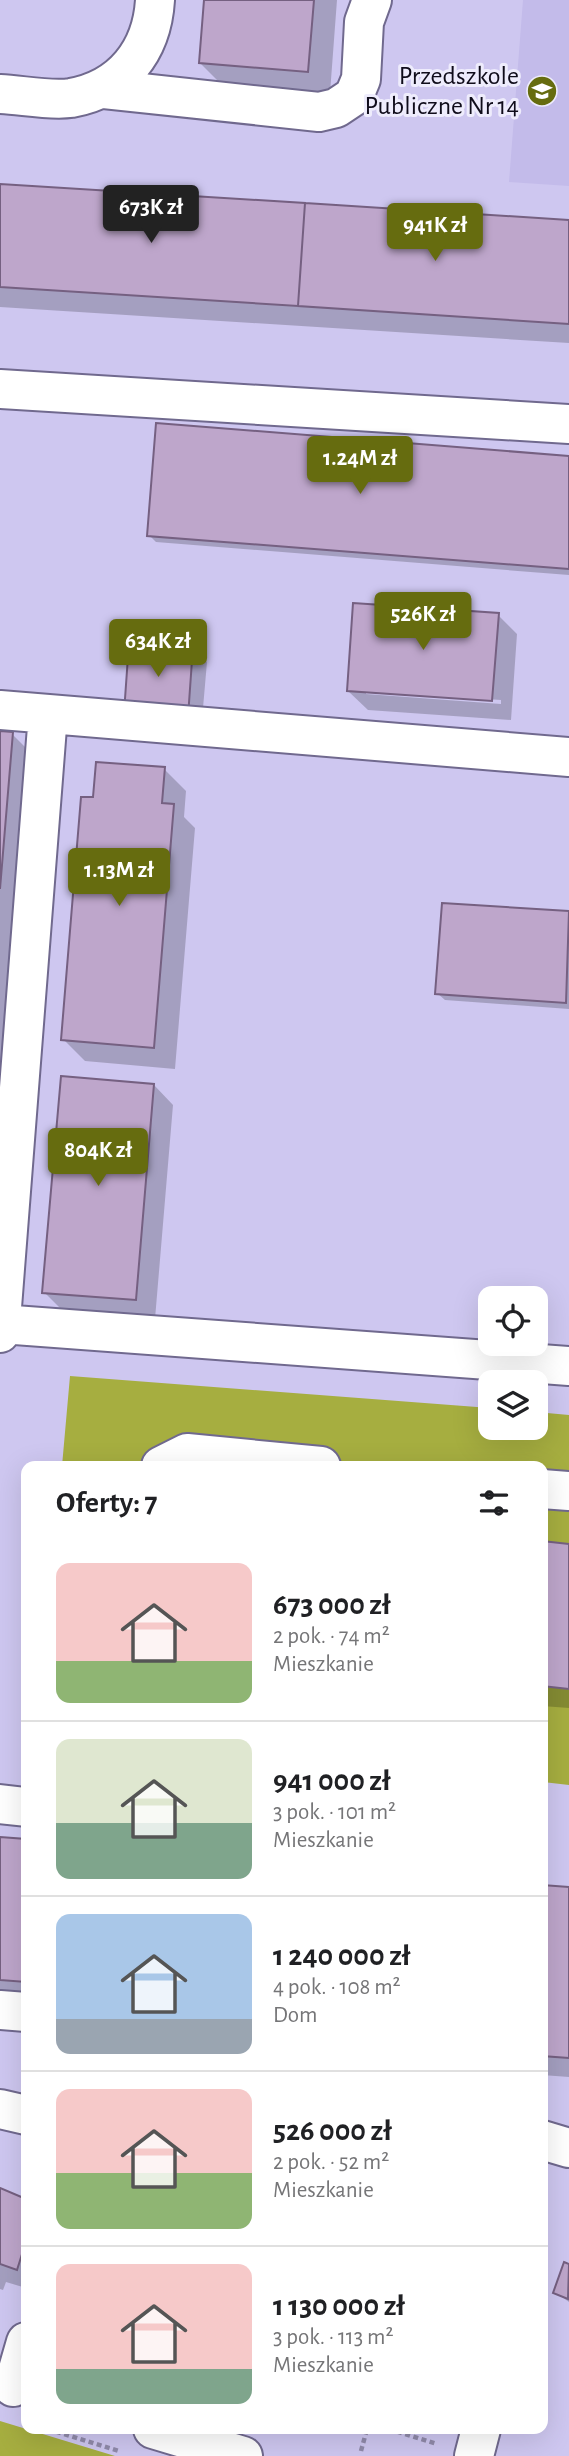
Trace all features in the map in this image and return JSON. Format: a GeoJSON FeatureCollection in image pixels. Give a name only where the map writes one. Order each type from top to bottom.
{"type":"FeatureCollection","features":[{"type":"Feature","properties":{"kind":"street"},"geometry":{"type":"LineString","coordinates":[[104,89],[130,68],[145,48],[155,0]]}},
{"type":"Feature","properties":{"kind":"street"},"geometry":{"type":"LineString","coordinates":[[0,94],[69,98],[104,89],[319,113],[336,108],[354,96],[361,79],[364,22],[372,0]]}},
{"type":"Feature","properties":{"kind":"street"},"geometry":{"type":"LineString","coordinates":[[0,389],[569,424]]}},
{"type":"Feature","properties":{"kind":"street"},"geometry":{"type":"LineString","coordinates":[[0,710],[569,757]]}},
{"type":"Feature","properties":{"kind":"street"},"geometry":{"type":"LineString","coordinates":[[0,1333],[48,714]]}},
{"type":"Feature","properties":{"kind":"street"},"geometry":{"type":"LineString","coordinates":[[0,1324],[569,1366]]}},
{"type":"Feature","properties":{"kind":"street"},"geometry":{"type":"LineString","coordinates":[[171,1461],[187,1453],[269,1461]]}},
{"type":"Feature","properties":{"kind":"street"},"geometry":{"type":"LineString","coordinates":[[548,1489],[569,1491]]}},
{"type":"Feature","properties":{"kind":"street"},"geometry":{"type":"LineString","coordinates":[[0,1804],[21,1806]]}},
{"type":"Feature","properties":{"kind":"street"},"geometry":{"type":"LineString","coordinates":[[0,2011],[21,2012]]}},
{"type":"Feature","properties":{"kind":"street"},"geometry":{"type":"LineString","coordinates":[[0,2109],[21,2115]]}},
{"type":"Feature","properties":{"kind":"street"},"geometry":{"type":"LineString","coordinates":[[548,2142],[569,2148]]}},
{"type":"Feature","properties":{"kind":"street"},"geometry":{"type":"LineString","coordinates":[[13,2387],[21,2359]]}},
{"type":"Feature","properties":{"kind":"street"},"geometry":{"type":"LineString","coordinates":[[474,2456],[480,2434]]}},
{"type":"Feature","properties":{"kind":"street"},"geometry":{"type":"LineString","coordinates":[[138,2441],[243,2456]]}},
{"type":"Feature","properties":{"kind":"path"},"geometry":{"type":"LineString","coordinates":[[86,2434],[138,2441]]}},
{"type":"Feature","properties":{"kind":"path"},"geometry":{"type":"LineString","coordinates":[[361,2451],[366,2434]]}},
{"type":"Feature","properties":{"kind":"path"},"geometry":{"type":"LineString","coordinates":[[405,2434],[474,2456]]}},
{"type":"Feature","properties":{"kind":"shaded area","name":"Przedszkole Publiczne Nr 14"},"geometry":{"type":"Polygon","coordinates":[[[523,0],[569,0],[569,186],[509,182],[523,0]]]}},
{"type":"Feature","properties":{"kind":"green space"},"geometry":{"type":"Polygon","coordinates":[[[70,1376],[478,1407],[478,1440],[548,1440],[548,1413],[569,1415],[569,1785],[548,1783],[548,1461],[62,1461],[70,1376]]]}},
{"type":"Feature","properties":{"kind":"green space"},"geometry":{"type":"Polygon","coordinates":[[[0,2421],[21,2427],[21,2434],[43,2434],[115,2456],[0,2456],[0,2421]]]}},
{"type":"Feature","properties":{"kind":"building"},"geometry":{"type":"Polygon","coordinates":[[[204,0],[314,0],[308,72],[199,63],[204,0]]]}},
{"type":"Feature","properties":{"kind":"building"},"geometry":{"type":"Polygon","coordinates":[[[0,184],[305,203],[298,306],[0,287],[0,184]]]}},
{"type":"Feature","properties":{"kind":"building"},"geometry":{"type":"Polygon","coordinates":[[[305,203],[569,220],[569,324],[298,306],[305,203]]]}},
{"type":"Feature","properties":{"kind":"building"},"geometry":{"type":"Polygon","coordinates":[[[156,423],[569,456],[569,569],[147,536],[156,423]]]}},
{"type":"Feature","properties":{"kind":"building"},"geometry":{"type":"Polygon","coordinates":[[[353,603],[499,613],[492,701],[347,691],[353,603]]]}},
{"type":"Feature","properties":{"kind":"building"},"geometry":{"type":"Polygon","coordinates":[[[129,642],[193,646],[188,717],[124,713],[129,642]]]}},
{"type":"Feature","properties":{"kind":"building"},"geometry":{"type":"Polygon","coordinates":[[[0,731],[13,732],[0,889],[0,731]]]}},
{"type":"Feature","properties":{"kind":"building"},"geometry":{"type":"Polygon","coordinates":[[[96,762],[165,767],[162,803],[174,804],[154,1048],[61,1040],[81,797],[93,797],[96,762]]]}},
{"type":"Feature","properties":{"kind":"building"},"geometry":{"type":"Polygon","coordinates":[[[442,903],[569,911],[566,1003],[435,994],[442,903]]]}},
{"type":"Feature","properties":{"kind":"building"},"geometry":{"type":"Polygon","coordinates":[[[61,1076],[154,1084],[136,1300],[42,1293],[61,1076]]]}},
{"type":"Feature","properties":{"kind":"building"},"geometry":{"type":"Polygon","coordinates":[[[548,1542],[569,1544],[569,1689],[548,1687],[548,1542]]]}},
{"type":"Feature","properties":{"kind":"building"},"geometry":{"type":"Polygon","coordinates":[[[0,1837],[21,1839],[21,1982],[0,1980],[0,1837]]]}},
{"type":"Feature","properties":{"kind":"building"},"geometry":{"type":"Polygon","coordinates":[[[548,1885],[569,1887],[569,2058],[548,2056],[548,1885]]]}},
{"type":"Feature","properties":{"kind":"building"},"geometry":{"type":"Polygon","coordinates":[[[0,2188],[21,2197],[21,2257],[17,2270],[0,2264],[0,2188]]]}},
{"type":"Feature","properties":{"kind":"building"},"geometry":{"type":"Polygon","coordinates":[[[564,2262],[569,2264],[568,2299],[553,2293],[564,2262]]]}},
{"type":"Feature","properties":{"kind":"place","name":"Przedszkole Publiczne Nr 14"},"geometry":{"type":"Point","coordinates":[542,91]}}]}
